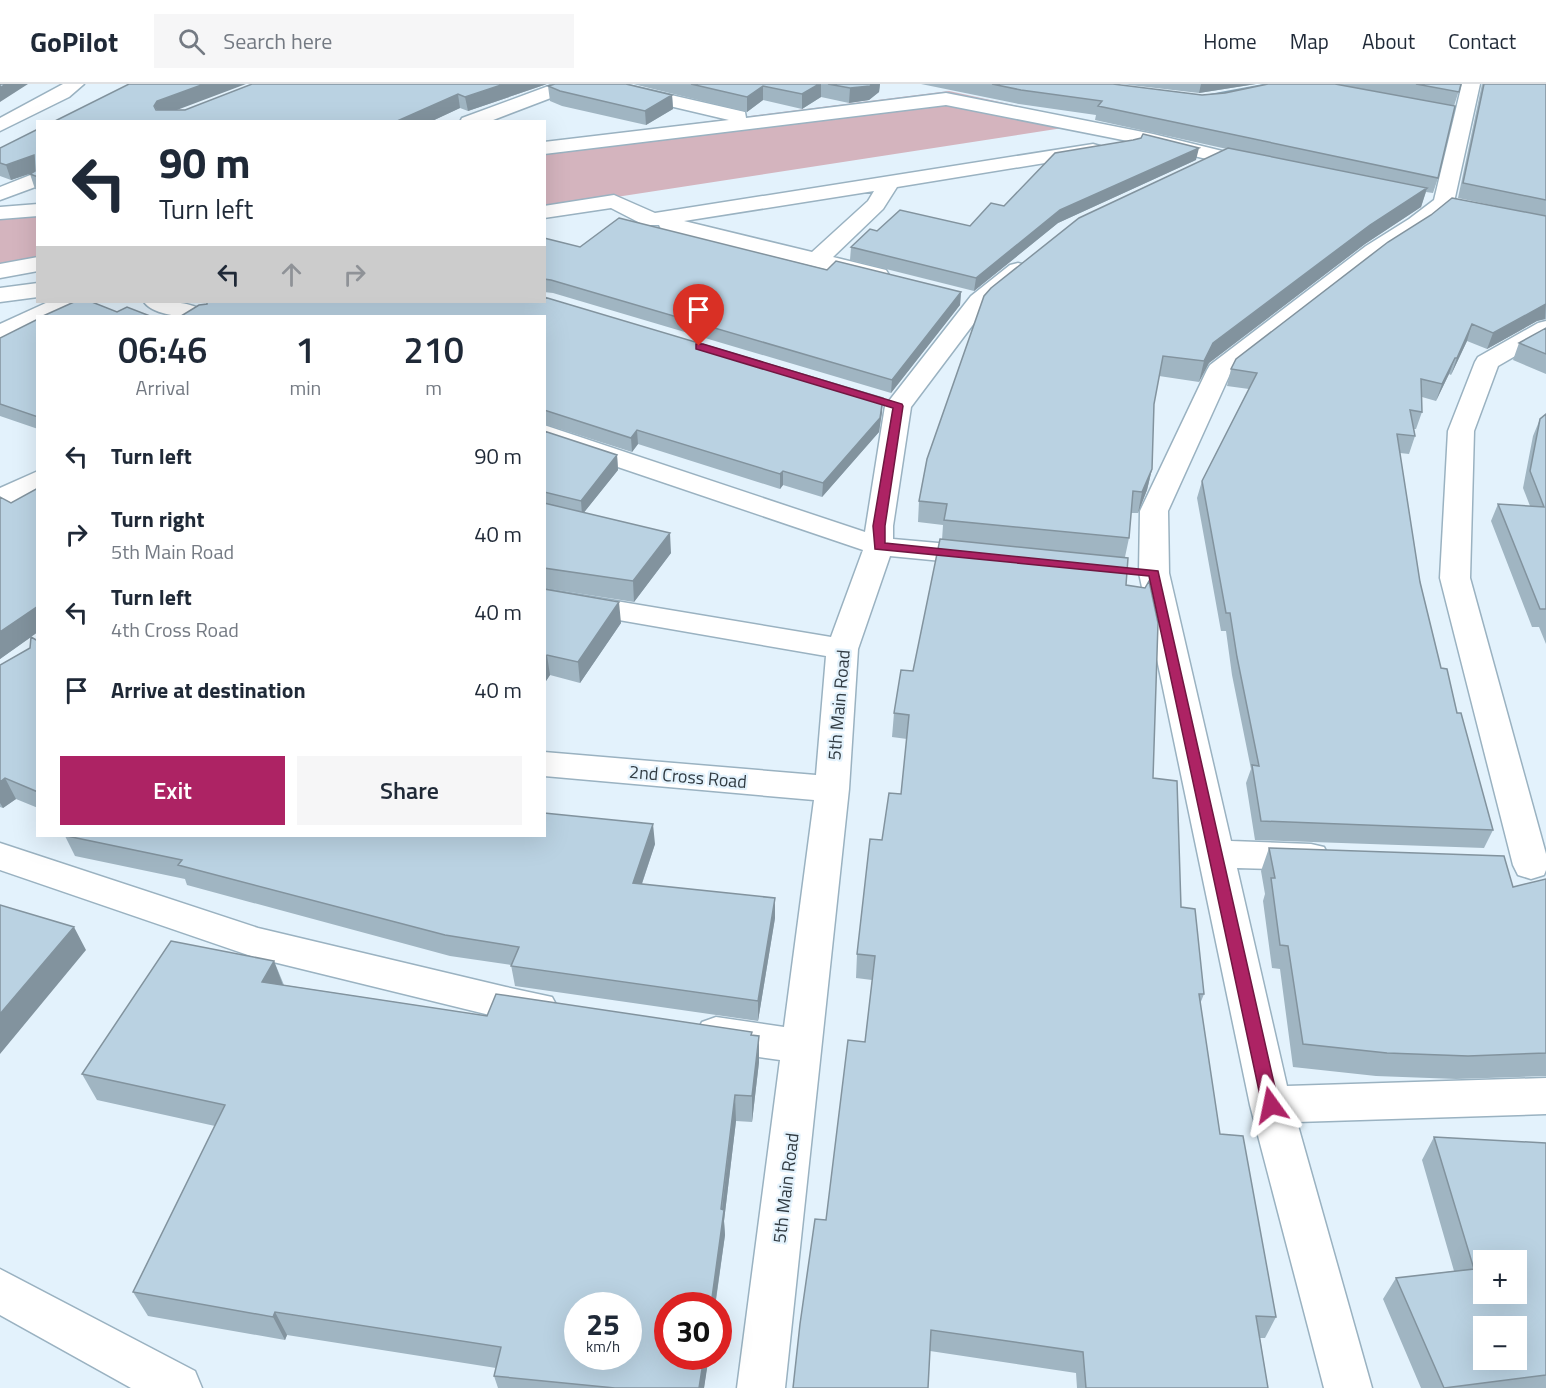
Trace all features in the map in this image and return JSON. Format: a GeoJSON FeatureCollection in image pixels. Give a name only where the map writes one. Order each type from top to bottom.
{"type":"FeatureCollection","features":[{"type":"Feature","properties":{"kind":"street"},"geometry":{"type":"LineString","coordinates":[[0,125],[63,93],[75,84]]}},
{"type":"Feature","properties":{"kind":"street"},"geometry":{"type":"LineString","coordinates":[[474,120],[571,84]]}},
{"type":"Feature","properties":{"kind":"street"},"geometry":{"type":"LineString","coordinates":[[599,84],[762,121]]}},
{"type":"Feature","properties":{"kind":"street"},"geometry":{"type":"LineString","coordinates":[[1348,1388],[1271,1105],[1217,854],[1143,572],[1154,512],[1219,370],[1374,251],[1418,224],[1443,202],[1471,84]]}},
{"type":"Feature","properties":{"kind":"street"},"geometry":{"type":"LineString","coordinates":[[892,88],[1153,140],[1222,158],[1269,167]]}},
{"type":"Feature","properties":{"kind":"street"},"geometry":{"type":"LineString","coordinates":[[546,148],[946,99]]}},
{"type":"Feature","properties":{"kind":"street"},"geometry":{"type":"LineString","coordinates":[[1441,111],[1465,112]]}},
{"type":"Feature","properties":{"kind":"street"},"geometry":{"type":"LineString","coordinates":[[652,220],[1153,140]]}},
{"type":"Feature","properties":{"kind":"street"},"geometry":{"type":"LineString","coordinates":[[1184,175],[1222,158]]}},
{"type":"Feature","properties":{"kind":"street"},"geometry":{"type":"LineString","coordinates":[[0,194],[36,179]]}},
{"type":"Feature","properties":{"kind":"street"},"geometry":{"type":"LineString","coordinates":[[818,259],[876,205],[888,184]]}},
{"type":"Feature","properties":{"kind":"street"},"geometry":{"type":"LineString","coordinates":[[546,212],[614,201],[652,220],[898,280]]}},
{"type":"Feature","properties":{"kind":"street"},"geometry":{"type":"LineString","coordinates":[[0,213],[36,210]]}},
{"type":"Feature","properties":{"kind":"street","name":"5th Main Road"},"geometry":{"type":"LineString","coordinates":[[761,1388],[832,789],[842,649],[879,546],[887,403],[967,298],[1041,251]]}},
{"type":"Feature","properties":{"kind":"street"},"geometry":{"type":"LineString","coordinates":[[5,294],[19,268]]}},
{"type":"Feature","properties":{"kind":"street"},"geometry":{"type":"LineString","coordinates":[[5,294],[36,290]]}},
{"type":"Feature","properties":{"kind":"street"},"geometry":{"type":"LineString","coordinates":[[38,315],[63,303]]}},
{"type":"Feature","properties":{"kind":"street"},"geometry":{"type":"LineString","coordinates":[[159,303],[194,315]]}},
{"type":"Feature","properties":{"kind":"street"},"geometry":{"type":"LineString","coordinates":[[0,333],[36,316]]}},
{"type":"Feature","properties":{"kind":"street"},"geometry":{"type":"LineString","coordinates":[[1496,863],[1538,863],[1455,578],[1461,431],[1487,362],[1546,328]]}},
{"type":"Feature","properties":{"kind":"street"},"geometry":{"type":"LineString","coordinates":[[546,434],[879,546],[1005,558]]}},
{"type":"Feature","properties":{"kind":"street"},"geometry":{"type":"LineString","coordinates":[[0,499],[36,480]]}},
{"type":"Feature","properties":{"kind":"street"},"geometry":{"type":"LineString","coordinates":[[546,598],[842,649]]}},
{"type":"Feature","properties":{"kind":"street","name":"2nd Cross Road"},"geometry":{"type":"LineString","coordinates":[[546,764],[832,789]]}},
{"type":"Feature","properties":{"kind":"street"},"geometry":{"type":"LineString","coordinates":[[1217,854],[1345,858]]}},
{"type":"Feature","properties":{"kind":"street"},"geometry":{"type":"LineString","coordinates":[[0,856],[257,943],[506,1003],[574,1013]]}},
{"type":"Feature","properties":{"kind":"street"},"geometry":{"type":"LineString","coordinates":[[677,1029],[803,1047]]}},
{"type":"Feature","properties":{"kind":"street"},"geometry":{"type":"LineString","coordinates":[[1271,1105],[1546,1096]]}},
{"type":"Feature","properties":{"kind":"street"},"geometry":{"type":"LineString","coordinates":[[0,1291],[178,1388]]}},
{"type":"Feature","properties":{"kind":"shaded area"},"geometry":{"type":"Polygon","coordinates":[[[949,91],[1095,123],[546,208],[546,142],[949,91]]]}},
{"type":"Feature","properties":{"kind":"shaded area"},"geometry":{"type":"Polygon","coordinates":[[[36,211],[36,270],[0,274],[0,215],[36,211]]]}},
{"type":"Feature","properties":{"kind":"building"},"geometry":{"type":"Polygon","coordinates":[[[129,84],[204,84],[157,101],[154,106],[156,110],[185,110],[252,84],[504,84],[465,97],[458,94],[400,120],[57,120],[129,84]]]}},
{"type":"Feature","properties":{"kind":"building"},"geometry":{"type":"Polygon","coordinates":[[[555,84],[626,84],[672,95],[645,111],[560,91],[548,86],[555,84]]]}},
{"type":"Feature","properties":{"kind":"building"},"geometry":{"type":"Polygon","coordinates":[[[691,84],[819,84],[802,94],[763,86],[747,97],[691,84]]]}},
{"type":"Feature","properties":{"kind":"building"},"geometry":{"type":"Polygon","coordinates":[[[828,84],[872,84],[850,88],[828,84]]]}},
{"type":"Feature","properties":{"kind":"building"},"geometry":{"type":"Polygon","coordinates":[[[992,84],[1113,84],[1202,95],[1225,93],[1268,84],[1335,84],[1455,106],[1438,178],[1098,106],[1102,101],[992,84]]]}},
{"type":"Feature","properties":{"kind":"building"},"geometry":{"type":"Polygon","coordinates":[[[1416,84],[1461,84],[1459,92],[1416,84]]]}},
{"type":"Feature","properties":{"kind":"building"},"geometry":{"type":"Polygon","coordinates":[[[1484,84],[1546,84],[1546,200],[1463,183],[1484,84]]]}},
{"type":"Feature","properties":{"kind":"building"},"geometry":{"type":"Polygon","coordinates":[[[36,130],[36,176],[30,174],[35,171],[34,155],[6,165],[0,163],[0,148],[36,130]]]}},
{"type":"Feature","properties":{"kind":"building"},"geometry":{"type":"Polygon","coordinates":[[[1143,134],[1199,148],[1060,210],[976,278],[851,247],[870,229],[877,231],[900,210],[970,226],[991,203],[1004,206],[1055,153],[1133,140],[1141,138],[1143,134]]]}},
{"type":"Feature","properties":{"kind":"building"},"geometry":{"type":"Polygon","coordinates":[[[1228,148],[1427,188],[1370,225],[1213,343],[1204,361],[1163,356],[1154,404],[1152,469],[1142,492],[1133,491],[1129,538],[944,520],[947,504],[919,501],[927,459],[984,296],[991,288],[1079,218],[1228,148]]]}},
{"type":"Feature","properties":{"kind":"building"},"geometry":{"type":"Polygon","coordinates":[[[1452,198],[1546,216],[1546,304],[1493,333],[1472,324],[1442,384],[1421,379],[1422,412],[1410,410],[1415,436],[1397,434],[1420,582],[1441,668],[1447,669],[1457,713],[1461,713],[1493,830],[1261,821],[1252,765],[1259,766],[1230,613],[1226,613],[1202,481],[1257,373],[1231,369],[1236,359],[1388,242],[1431,215],[1452,198]]]}},
{"type":"Feature","properties":{"kind":"building"},"geometry":{"type":"Polygon","coordinates":[[[619,218],[827,270],[836,261],[961,292],[892,380],[546,279],[546,238],[580,247],[619,218]]]}},
{"type":"Feature","properties":{"kind":"building"},"geometry":{"type":"Polygon","coordinates":[[[546,298],[883,398],[880,418],[823,483],[783,471],[780,474],[637,430],[631,438],[546,411],[546,315],[183,315],[199,305],[546,303],[546,298]]]}},
{"type":"Feature","properties":{"kind":"building"},"geometry":{"type":"Polygon","coordinates":[[[72,303],[94,303],[117,312],[127,307],[147,315],[45,315],[72,303]]]}},
{"type":"Feature","properties":{"kind":"building"},"geometry":{"type":"Polygon","coordinates":[[[36,320],[36,416],[0,404],[0,338],[36,320]]]}},
{"type":"Feature","properties":{"kind":"building"},"geometry":{"type":"Polygon","coordinates":[[[1546,328],[1546,354],[1519,343],[1546,328]]]}},
{"type":"Feature","properties":{"kind":"building"},"geometry":{"type":"Polygon","coordinates":[[[1546,414],[1546,609],[1540,609],[1498,504],[1544,507],[1530,471],[1540,419],[1546,414]]]}},
{"type":"Feature","properties":{"kind":"building"},"geometry":{"type":"Polygon","coordinates":[[[546,432],[617,455],[581,501],[546,492],[546,432]]]}},
{"type":"Feature","properties":{"kind":"building"},"geometry":{"type":"Polygon","coordinates":[[[36,489],[36,607],[0,632],[0,497],[11,503],[36,489]]]}},
{"type":"Feature","properties":{"kind":"building"},"geometry":{"type":"Polygon","coordinates":[[[546,503],[670,533],[633,581],[546,568],[546,503]]]}},
{"type":"Feature","properties":{"kind":"building"},"geometry":{"type":"Polygon","coordinates":[[[940,539],[1128,558],[1126,585],[1145,588],[1149,581],[1158,623],[1153,778],[1177,781],[1181,907],[1195,909],[1204,994],[1199,994],[1220,1134],[1243,1136],[1276,1317],[1256,1316],[1268,1388],[1086,1388],[1083,1352],[931,1330],[928,1388],[793,1388],[815,1219],[826,1220],[848,1040],[865,1042],[875,956],[857,954],[870,839],[882,840],[889,793],[901,794],[909,715],[894,713],[901,670],[913,671],[940,539]]]}},
{"type":"Feature","properties":{"kind":"building"},"geometry":{"type":"Polygon","coordinates":[[[546,589],[619,602],[578,662],[547,655],[546,589]]]}},
{"type":"Feature","properties":{"kind":"building"},"geometry":{"type":"Polygon","coordinates":[[[31,637],[36,640],[36,791],[5,778],[0,782],[0,665],[30,648],[31,637]]]}},
{"type":"Feature","properties":{"kind":"building"},"geometry":{"type":"Polygon","coordinates":[[[546,813],[653,824],[633,883],[775,898],[758,1001],[511,966],[519,947],[445,935],[178,865],[182,860],[72,837],[546,837],[546,813]]]}},
{"type":"Feature","properties":{"kind":"building"},"geometry":{"type":"Polygon","coordinates":[[[1269,848],[1504,856],[1513,887],[1546,879],[1546,1053],[1468,1056],[1387,1053],[1303,1044],[1288,946],[1280,945],[1271,878],[1275,878],[1269,848]]]}},
{"type":"Feature","properties":{"kind":"building"},"geometry":{"type":"Polygon","coordinates":[[[0,905],[74,927],[0,1014],[0,905]]]}},
{"type":"Feature","properties":{"kind":"building"},"geometry":{"type":"Polygon","coordinates":[[[171,941],[274,961],[262,982],[487,1016],[496,994],[752,1032],[751,1035],[759,1036],[752,1096],[735,1095],[721,1209],[724,1210],[713,1292],[654,1292],[654,1370],[702,1370],[699,1388],[615,1388],[494,1376],[501,1347],[275,1312],[273,1317],[133,1292],[225,1105],[82,1074],[171,941]]]}},
{"type":"Feature","properties":{"kind":"building"},"geometry":{"type":"Polygon","coordinates":[[[1434,1137],[1546,1143],[1546,1375],[1444,1388],[1396,1278],[1473,1269],[1473,1304],[1527,1304],[1527,1250],[1473,1250],[1473,1266],[1434,1137]]]}},
{"type":"Feature","properties":{"kind":"waterway"},"geometry":{"type":"LineString","coordinates":[[1208,95],[1279,84]]}},
{"type":"Feature","properties":{"kind":"waterway"},"geometry":{"type":"LineString","coordinates":[[1340,84],[1387,94]]}},
{"type":"Feature","properties":{"kind":"route"},"geometry":{"type":"LineString","coordinates":[[699,346],[898,406],[879,526],[879,546],[1154,573],[1271,1105]]}}]}
